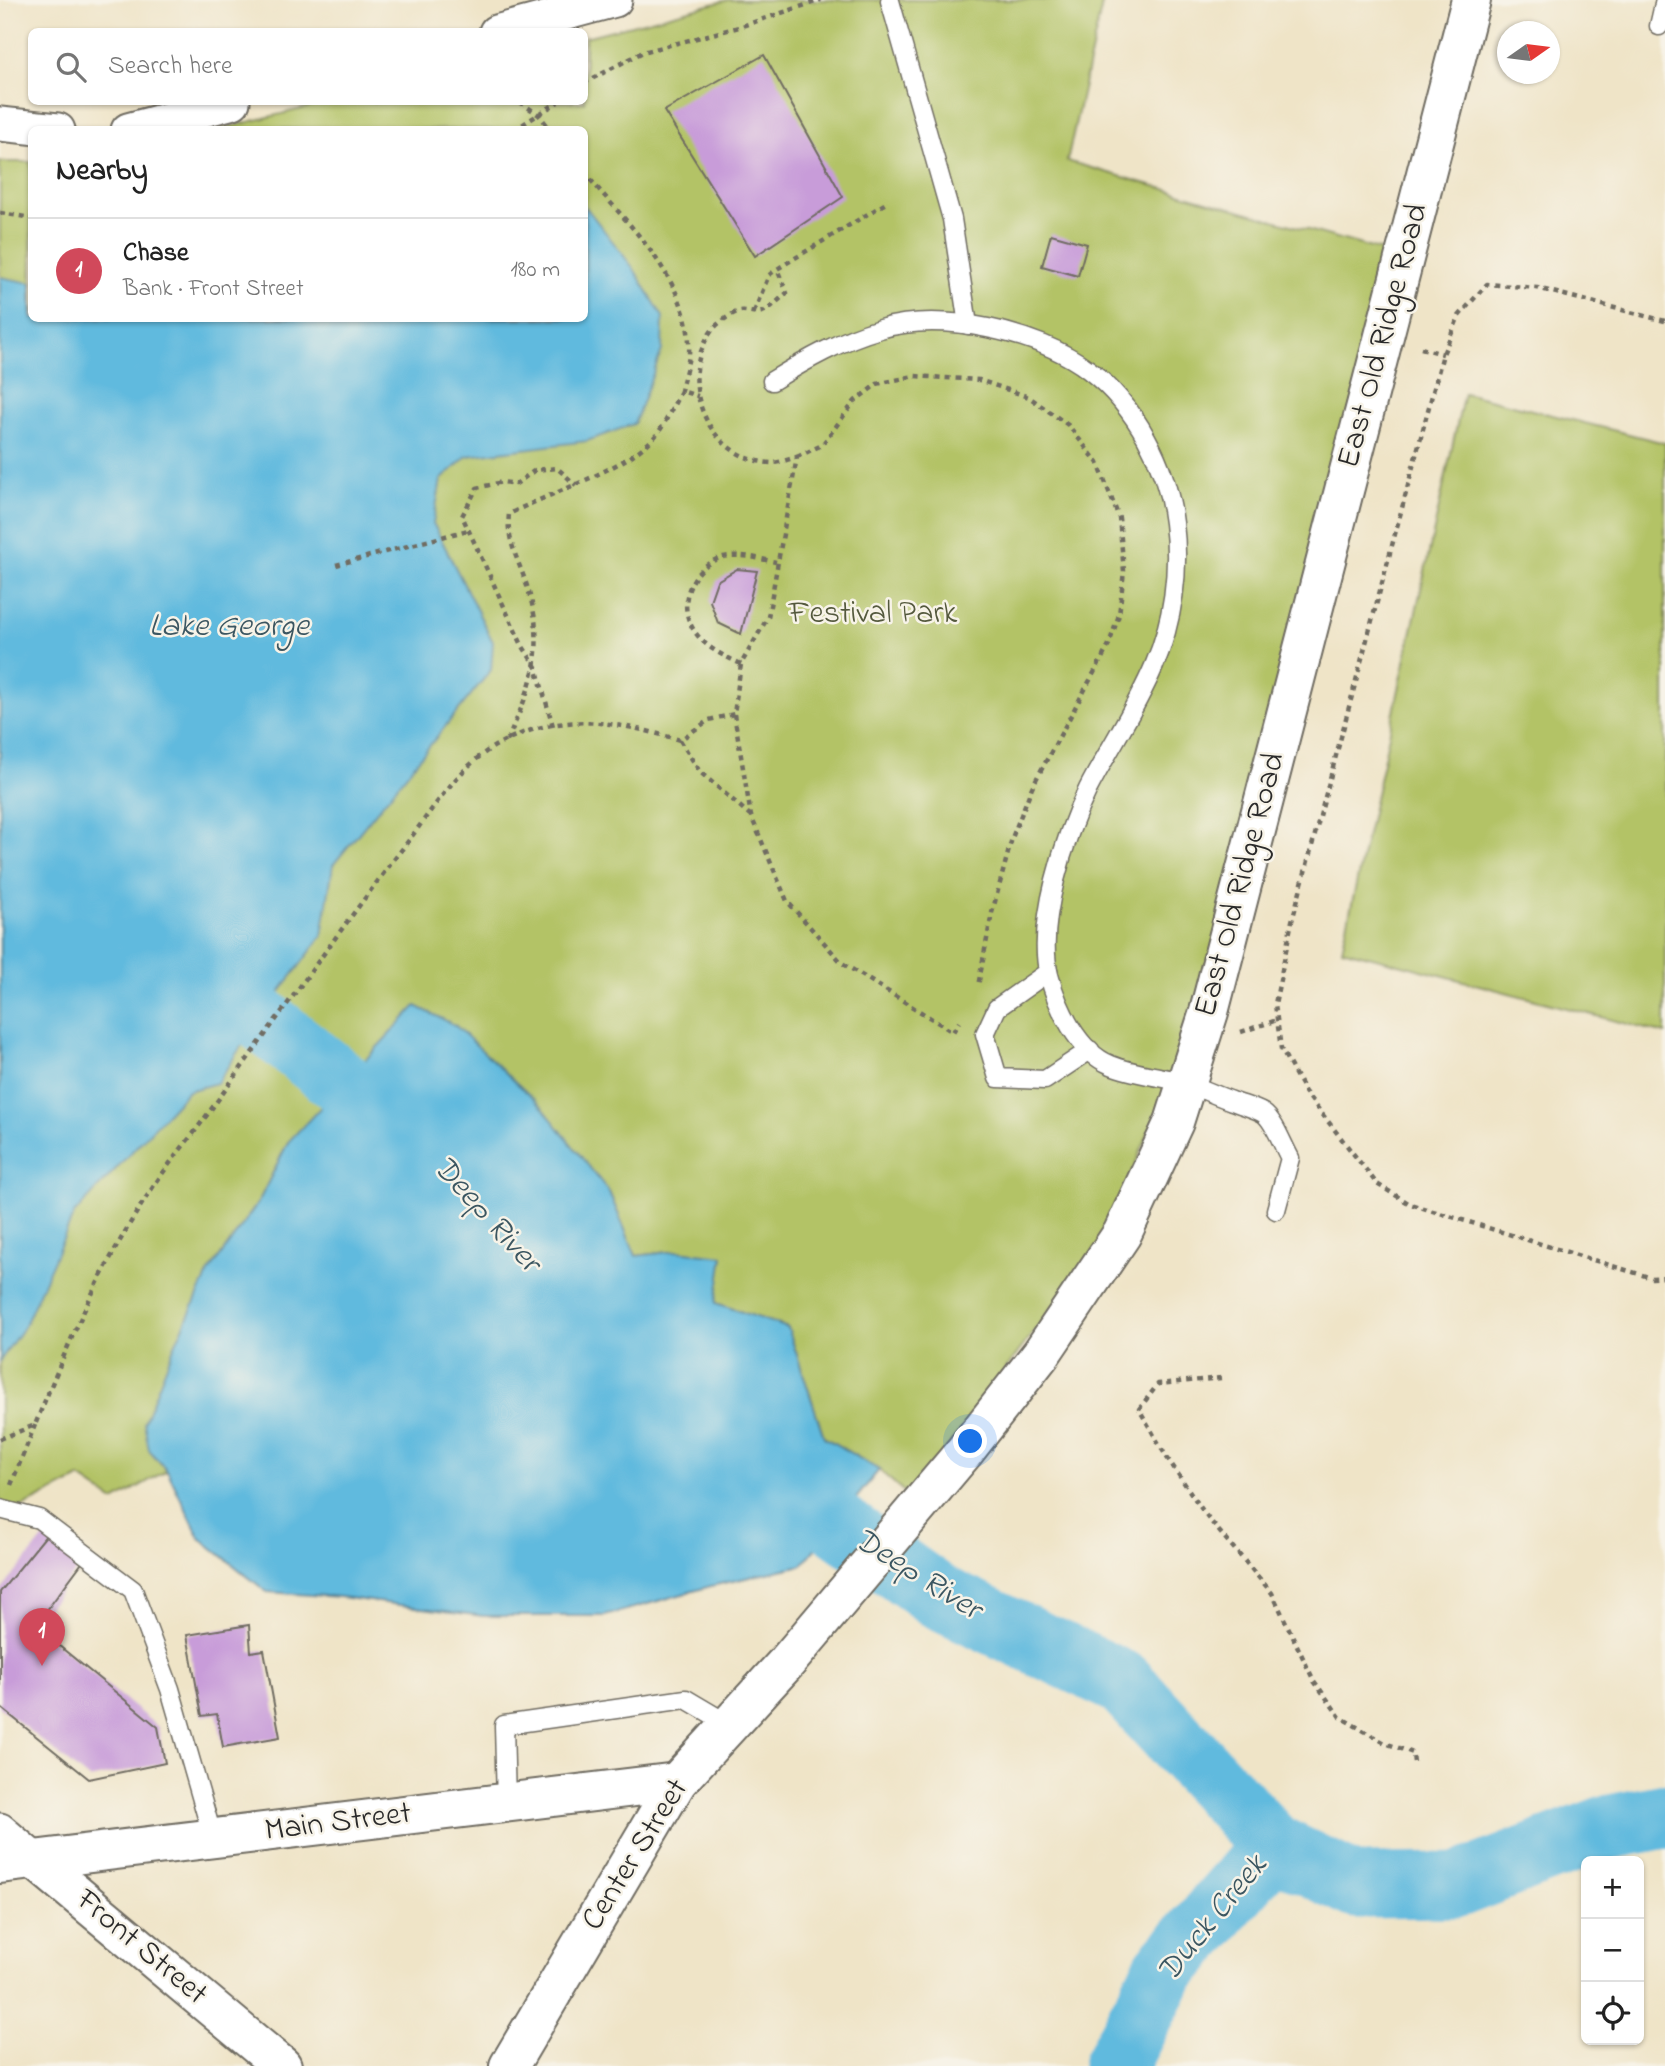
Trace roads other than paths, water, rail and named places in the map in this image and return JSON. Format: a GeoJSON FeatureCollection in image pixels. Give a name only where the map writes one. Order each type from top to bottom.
{"type":"FeatureCollection","features":[{"type":"Feature","properties":{"kind":"street"},"geometry":{"type":"LineString","coordinates":[[511,28],[615,0]]}},
{"type":"Feature","properties":{"kind":"street","name":"East Old Ridge Road"},"geometry":{"type":"LineString","coordinates":[[787,1662],[965,1451],[1041,1354],[1122,1234],[1174,1122],[1209,1012],[1471,0]]}},
{"type":"Feature","properties":{"kind":"street"},"geometry":{"type":"LineString","coordinates":[[143,126],[222,105]]}},
{"type":"Feature","properties":{"kind":"street"},"geometry":{"type":"LineString","coordinates":[[0,124],[28,127]]}},
{"type":"Feature","properties":{"kind":"street","name":"Center Street"},"geometry":{"type":"LineString","coordinates":[[509,2066],[677,1782],[787,1662]]}},
{"type":"Feature","properties":{"kind":"street","name":"Main Street"},"geometry":{"type":"LineString","coordinates":[[18,1862],[677,1782]]}},
{"type":"Feature","properties":{"kind":"street","name":"Front Street"},"geometry":{"type":"LineString","coordinates":[[0,1830],[18,1862],[282,2066]]}},
{"type":"Feature","properties":{"kind":"lane"},"geometry":{"type":"LineString","coordinates":[[1659,26],[1665,0]]}},
{"type":"Feature","properties":{"kind":"lane"},"geometry":{"type":"LineString","coordinates":[[890,1],[952,219],[968,324]]}},
{"type":"Feature","properties":{"kind":"lane"},"geometry":{"type":"LineString","coordinates":[[772,381],[805,360],[882,328],[942,323],[968,324],[1056,351],[1089,370],[1119,401],[1144,434],[1164,474],[1174,524],[1176,572],[1169,623],[1154,666],[1087,791],[1064,854],[1049,906],[1046,937],[1048,972],[1060,1010],[1090,1050],[1110,1065],[1186,1083],[1266,1114],[1290,1158],[1276,1210]]}},
{"type":"Feature","properties":{"kind":"lane"},"geometry":{"type":"LineString","coordinates":[[1048,972],[997,1007],[985,1034],[998,1078],[1045,1080],[1090,1050]]}},
{"type":"Feature","properties":{"kind":"lane"},"geometry":{"type":"LineString","coordinates":[[1,1508],[39,1519],[133,1590],[170,1689],[213,1838]]}},
{"type":"Feature","properties":{"kind":"lane"},"geometry":{"type":"LineString","coordinates":[[506,1803],[504,1725],[686,1699],[730,1725]]}},
{"type":"Feature","properties":{"kind":"water","name":"Lake George"},"geometry":{"type":"Polygon","coordinates":[[[588,210],[634,269],[663,317],[662,350],[634,424],[587,441],[467,456],[441,480],[433,523],[493,642],[491,670],[333,865],[322,936],[260,1018],[217,1083],[188,1091],[74,1214],[26,1323],[0,1361],[0,277],[28,282],[28,322],[588,322],[588,210]]]}},
{"type":"Feature","properties":{"kind":"water"},"geometry":{"type":"Polygon","coordinates":[[[416,1006],[455,1025],[542,1107],[609,1192],[636,1256],[677,1251],[723,1256],[716,1303],[788,1328],[824,1437],[879,1470],[802,1565],[711,1586],[605,1616],[483,1616],[340,1597],[267,1592],[200,1538],[167,1470],[149,1450],[144,1423],[174,1347],[208,1274],[259,1201],[288,1142],[416,1006]]]}},
{"type":"Feature","properties":{"kind":"waterway","name":"Deep River"},"geometry":{"type":"LineString","coordinates":[[260,1018],[411,1137]]}},
{"type":"Feature","properties":{"kind":"waterway","name":"Deep River"},"geometry":{"type":"LineString","coordinates":[[761,1470],[939,1597],[1123,1683],[1273,1846],[1356,1886],[1458,1885],[1605,1828],[1665,1816]]}},
{"type":"Feature","properties":{"kind":"waterway","name":"Duck Creek"},"geometry":{"type":"LineString","coordinates":[[1115,2066],[1165,1970],[1273,1846]]}},
{"type":"Feature","properties":{"kind":"place","name":"Chase"},"geometry":{"type":"Point","coordinates":[42,1666]}},
{"type":"Feature","properties":{"kind":"park label","name":"Festival Park"},"geometry":{"type":"Point","coordinates":[873,614]}}]}
